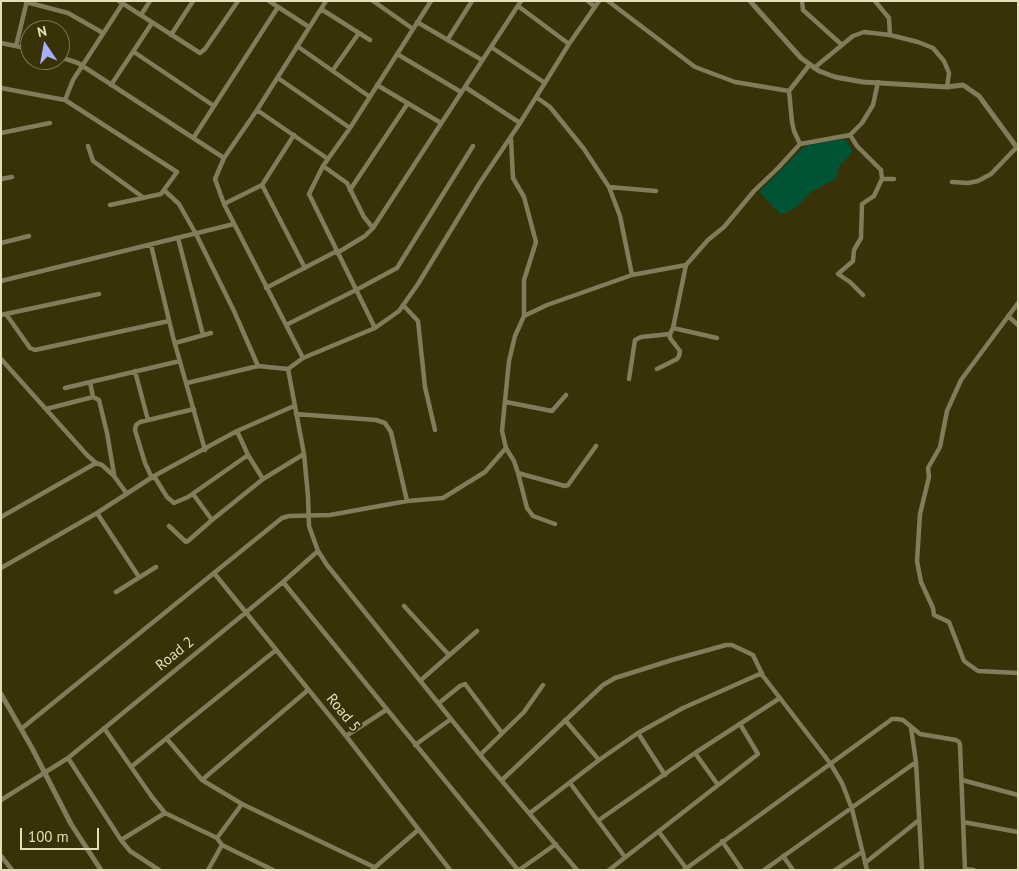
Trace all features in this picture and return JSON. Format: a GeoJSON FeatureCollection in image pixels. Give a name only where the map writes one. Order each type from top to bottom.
{"type":"FeatureCollection","features":[{"type":"Feature","properties":{"kind":"street"},"geometry":{"type":"LineString","coordinates":[[141,15],[150,1]]}},
{"type":"Feature","properties":{"kind":"street"},"geometry":{"type":"LineString","coordinates":[[171,35],[193,1]]}},
{"type":"Feature","properties":{"kind":"street"},"geometry":{"type":"LineString","coordinates":[[65,100],[73,80],[121,2],[196,51],[202,52],[238,1]]}},
{"type":"Feature","properties":{"kind":"street"},"geometry":{"type":"LineString","coordinates":[[269,1],[309,27]]}},
{"type":"Feature","properties":{"kind":"street"},"geometry":{"type":"LineString","coordinates":[[303,358],[224,204],[215,179],[224,158],[278,78],[326,1]]}},
{"type":"Feature","properties":{"kind":"street"},"geometry":{"type":"LineString","coordinates":[[372,1],[413,29]]}},
{"type":"Feature","properties":{"kind":"street"},"geometry":{"type":"LineString","coordinates":[[375,328],[309,194],[323,166],[350,128],[431,1]]}},
{"type":"Feature","properties":{"kind":"street"},"geometry":{"type":"LineString","coordinates":[[448,39],[472,1]]}},
{"type":"Feature","properties":{"kind":"street"},"geometry":{"type":"LineString","coordinates":[[588,1],[595,7]]}},
{"type":"Feature","properties":{"kind":"street"},"geometry":{"type":"LineString","coordinates":[[187,383],[258,366],[288,369],[303,358],[375,328],[399,311],[569,44],[599,1]]}},
{"type":"Feature","properties":{"kind":"street"},"geometry":{"type":"LineString","coordinates":[[608,1],[695,67],[735,82],[789,91]]}},
{"type":"Feature","properties":{"kind":"street"},"geometry":{"type":"LineString","coordinates":[[750,1],[801,58],[819,71],[835,77],[863,82],[947,87],[963,85],[979,96],[1017,148],[992,174],[978,181],[968,183],[952,182]]}},
{"type":"Feature","properties":{"kind":"street"},"geometry":{"type":"LineString","coordinates":[[802,1],[803,10],[842,45]]}},
{"type":"Feature","properties":{"kind":"street"},"geometry":{"type":"LineString","coordinates":[[875,1],[889,18],[890,35]]}},
{"type":"Feature","properties":{"kind":"street"},"geometry":{"type":"LineString","coordinates":[[16,46],[27,2],[68,13],[103,34]]}},
{"type":"Feature","properties":{"kind":"street"},"geometry":{"type":"LineString","coordinates":[[266,288],[335,252],[337,253],[373,228],[520,4],[569,44]]}},
{"type":"Feature","properties":{"kind":"street"},"geometry":{"type":"LineString","coordinates":[[194,137],[278,7]]}},
{"type":"Feature","properties":{"kind":"street"},"geometry":{"type":"LineString","coordinates":[[321,9],[370,40]]}},
{"type":"Feature","properties":{"kind":"street"},"geometry":{"type":"LineString","coordinates":[[417,22],[482,60]]}},
{"type":"Feature","properties":{"kind":"street"},"geometry":{"type":"LineString","coordinates":[[111,85],[152,23]]}},
{"type":"Feature","properties":{"kind":"street"},"geometry":{"type":"LineString","coordinates":[[800,144],[792,122],[789,91],[812,66],[854,36],[864,32],[890,35],[933,48],[944,61],[949,73],[947,87]]}},
{"type":"Feature","properties":{"kind":"street"},"geometry":{"type":"LineString","coordinates":[[333,70],[359,33]]}},
{"type":"Feature","properties":{"kind":"street"},"geometry":{"type":"LineString","coordinates":[[1,43],[20,47]]}},
{"type":"Feature","properties":{"kind":"street"},"geometry":{"type":"LineString","coordinates":[[297,46],[370,97]]}},
{"type":"Feature","properties":{"kind":"street"},"geometry":{"type":"LineString","coordinates":[[491,47],[545,83]]}},
{"type":"Feature","properties":{"kind":"street"},"geometry":{"type":"LineString","coordinates":[[134,52],[214,106]]}},
{"type":"Feature","properties":{"kind":"street"},"geometry":{"type":"LineString","coordinates":[[397,54],[462,92]]}},
{"type":"Feature","properties":{"kind":"street"},"geometry":{"type":"LineString","coordinates":[[70,59],[224,158]]}},
{"type":"Feature","properties":{"kind":"street"},"geometry":{"type":"LineString","coordinates":[[278,78],[350,128]]}},
{"type":"Feature","properties":{"kind":"street"},"geometry":{"type":"LineString","coordinates":[[657,369],[677,359],[679,356],[680,351],[670,338],[670,334],[673,328],[686,265],[708,240],[724,227],[754,191],[800,144],[850,135],[862,123],[873,105],[878,82]]}},
{"type":"Feature","properties":{"kind":"street"},"geometry":{"type":"LineString","coordinates":[[377,85],[441,123]]}},
{"type":"Feature","properties":{"kind":"street"},"geometry":{"type":"LineString","coordinates":[[465,87],[520,123]]}},
{"type":"Feature","properties":{"kind":"street"},"geometry":{"type":"LineString","coordinates":[[1,88],[65,100],[177,172],[161,194],[110,205]]}},
{"type":"Feature","properties":{"kind":"street"},"geometry":{"type":"LineString","coordinates":[[536,97],[550,107],[584,149],[610,188],[620,216],[632,275]]}},
{"type":"Feature","properties":{"kind":"street"},"geometry":{"type":"LineString","coordinates":[[350,190],[408,103]]}},
{"type":"Feature","properties":{"kind":"street"},"geometry":{"type":"LineString","coordinates":[[257,110],[328,159]]}},
{"type":"Feature","properties":{"kind":"street"},"geometry":{"type":"LineString","coordinates":[[1,133],[50,123]]}},
{"type":"Feature","properties":{"kind":"street"},"geometry":{"type":"LineString","coordinates":[[224,204],[262,185],[294,135]]}},
{"type":"Feature","properties":{"kind":"street"},"geometry":{"type":"LineString","coordinates":[[850,135],[857,146],[881,170],[882,179],[874,196],[862,204],[861,238],[854,250],[853,261],[838,274],[850,282],[863,295]]}},
{"type":"Feature","properties":{"kind":"street"},"geometry":{"type":"LineString","coordinates":[[511,137],[513,178],[524,197],[536,242],[524,280],[524,316],[514,336],[509,361],[502,431],[506,448],[514,461],[529,512],[555,524]]}},
{"type":"Feature","properties":{"kind":"street"},"geometry":{"type":"LineString","coordinates":[[88,146],[93,161],[144,198]]}},
{"type":"Feature","properties":{"kind":"street"},"geometry":{"type":"LineString","coordinates":[[286,325],[396,268],[473,146]]}},
{"type":"Feature","properties":{"kind":"street"},"geometry":{"type":"LineString","coordinates":[[323,166],[347,183],[364,218],[373,228]]}},
{"type":"Feature","properties":{"kind":"street"},"geometry":{"type":"LineString","coordinates":[[1,179],[12,177]]}},
{"type":"Feature","properties":{"kind":"street"},"geometry":{"type":"LineString","coordinates":[[882,179],[894,179]]}},
{"type":"Feature","properties":{"kind":"street"},"geometry":{"type":"LineString","coordinates":[[262,185],[305,268]]}},
{"type":"Feature","properties":{"kind":"street"},"geometry":{"type":"LineString","coordinates":[[610,188],[656,191]]}},
{"type":"Feature","properties":{"kind":"street"},"geometry":{"type":"LineString","coordinates":[[165,191],[179,204],[196,234],[234,311],[258,366]]}},
{"type":"Feature","properties":{"kind":"street"},"geometry":{"type":"LineString","coordinates":[[1,282],[234,224]]}},
{"type":"Feature","properties":{"kind":"street"},"geometry":{"type":"LineString","coordinates":[[1,244],[29,236]]}},
{"type":"Feature","properties":{"kind":"street"},"geometry":{"type":"LineString","coordinates":[[178,238],[203,335]]}},
{"type":"Feature","properties":{"kind":"street"},"geometry":{"type":"LineString","coordinates":[[151,244],[169,321],[204,450]]}},
{"type":"Feature","properties":{"kind":"street"},"geometry":{"type":"LineString","coordinates":[[524,316],[548,304],[632,275],[686,265]]}},
{"type":"Feature","properties":{"kind":"street"},"geometry":{"type":"LineString","coordinates":[[99,294],[4,314],[30,348],[34,350],[169,321]]}},
{"type":"Feature","properties":{"kind":"street"},"geometry":{"type":"LineString","coordinates":[[1018,303],[962,380],[947,411],[940,446],[928,468],[929,477],[920,514],[917,561],[921,582],[934,615],[948,622],[964,661],[978,671],[1018,673]]}},
{"type":"Feature","properties":{"kind":"street"},"geometry":{"type":"LineString","coordinates":[[403,305],[418,321],[425,387],[435,430]]}},
{"type":"Feature","properties":{"kind":"street"},"geometry":{"type":"LineString","coordinates":[[1008,316],[1018,325]]}},
{"type":"Feature","properties":{"kind":"street"},"geometry":{"type":"LineString","coordinates":[[673,328],[717,338]]}},
{"type":"Feature","properties":{"kind":"street"},"geometry":{"type":"LineString","coordinates":[[175,344],[211,333]]}},
{"type":"Feature","properties":{"kind":"street"},"geometry":{"type":"LineString","coordinates":[[629,379],[635,340],[641,337],[670,334]]}},
{"type":"Feature","properties":{"kind":"street"},"geometry":{"type":"LineString","coordinates":[[1,359],[96,463],[102,464],[114,476],[127,494]]}},
{"type":"Feature","properties":{"kind":"street"},"geometry":{"type":"LineString","coordinates":[[65,388],[180,360]]}},
{"type":"Feature","properties":{"kind":"street"},"geometry":{"type":"LineString","coordinates":[[288,369],[304,454],[309,526],[318,551],[327,565],[480,755],[577,870]]}},
{"type":"Feature","properties":{"kind":"street"},"geometry":{"type":"LineString","coordinates":[[135,371],[148,420]]}},
{"type":"Feature","properties":{"kind":"street"},"geometry":{"type":"LineString","coordinates":[[90,382],[93,397]]}},
{"type":"Feature","properties":{"kind":"street"},"geometry":{"type":"LineString","coordinates":[[506,402],[552,411],[566,395]]}},
{"type":"Feature","properties":{"kind":"street"},"geometry":{"type":"LineString","coordinates":[[46,409],[93,397],[99,400],[114,476]]}},
{"type":"Feature","properties":{"kind":"street"},"geometry":{"type":"LineString","coordinates":[[1,568],[98,513],[153,477],[238,431],[294,406]]}},
{"type":"Feature","properties":{"kind":"street"},"geometry":{"type":"LineString","coordinates":[[194,409],[137,423],[135,430],[147,472],[153,477],[170,501],[174,503],[193,494],[248,455]]}},
{"type":"Feature","properties":{"kind":"street"},"geometry":{"type":"LineString","coordinates":[[296,414],[376,420],[385,423],[391,432],[407,501]]}},
{"type":"Feature","properties":{"kind":"street"},"geometry":{"type":"LineString","coordinates":[[238,431],[248,455],[262,479]]}},
{"type":"Feature","properties":{"kind":"street"},"geometry":{"type":"LineString","coordinates":[[518,473],[568,486],[596,446]]}},
{"type":"Feature","properties":{"kind":"street"},"geometry":{"type":"LineString","coordinates":[[21,729],[282,518],[289,516],[330,515],[407,501],[443,498],[485,472],[506,448]]}},
{"type":"Feature","properties":{"kind":"street"},"geometry":{"type":"LineString","coordinates":[[169,526],[187,542],[262,479],[304,454]]}},
{"type":"Feature","properties":{"kind":"street"},"geometry":{"type":"LineString","coordinates":[[1,517],[96,463]]}},
{"type":"Feature","properties":{"kind":"street"},"geometry":{"type":"LineString","coordinates":[[193,494],[212,520]]}},
{"type":"Feature","properties":{"kind":"street"},"geometry":{"type":"LineString","coordinates":[[98,513],[139,577]]}},
{"type":"Feature","properties":{"kind":"street","name":"Road 2"},"geometry":{"type":"LineString","coordinates":[[1,800],[68,758],[283,582],[318,551]]}},
{"type":"Feature","properties":{"kind":"street"},"geometry":{"type":"LineString","coordinates":[[116,592],[156,567]]}},
{"type":"Feature","properties":{"kind":"street","name":"Road 5"},"geometry":{"type":"LineString","coordinates":[[214,573],[346,736],[450,870]]}},
{"type":"Feature","properties":{"kind":"street"},"geometry":{"type":"LineString","coordinates":[[283,582],[519,870],[556,844]]}},
{"type":"Feature","properties":{"kind":"street"},"geometry":{"type":"LineString","coordinates":[[404,606],[449,656]]}},
{"type":"Feature","properties":{"kind":"street"},"geometry":{"type":"LineString","coordinates":[[421,680],[477,631]]}},
{"type":"Feature","properties":{"kind":"street"},"geometry":{"type":"LineString","coordinates":[[502,780],[603,685],[615,678],[726,645],[732,645],[753,655],[762,673],[830,763],[842,783],[852,808],[866,870]]}},
{"type":"Feature","properties":{"kind":"street"},"geometry":{"type":"LineString","coordinates":[[131,766],[276,650]]}},
{"type":"Feature","properties":{"kind":"street"},"geometry":{"type":"LineString","coordinates":[[530,813],[599,760],[638,733],[683,708],[762,673]]}},
{"type":"Feature","properties":{"kind":"street"},"geometry":{"type":"LineString","coordinates":[[439,703],[465,684],[502,733]]}},
{"type":"Feature","properties":{"kind":"street"},"geometry":{"type":"LineString","coordinates":[[480,755],[524,712],[543,685]]}},
{"type":"Feature","properties":{"kind":"street"},"geometry":{"type":"LineString","coordinates":[[202,780],[308,690]]}},
{"type":"Feature","properties":{"kind":"street"},"geometry":{"type":"LineString","coordinates":[[1,694],[71,824],[101,870]]}},
{"type":"Feature","properties":{"kind":"street"},"geometry":{"type":"LineString","coordinates":[[599,820],[695,753],[780,698]]}},
{"type":"Feature","properties":{"kind":"street"},"geometry":{"type":"LineString","coordinates":[[346,736],[386,710]]}},
{"type":"Feature","properties":{"kind":"street"},"geometry":{"type":"LineString","coordinates":[[415,745],[451,718]]}},
{"type":"Feature","properties":{"kind":"street"},"geometry":{"type":"LineString","coordinates":[[659,832],[685,869],[892,719],[903,720],[920,734],[959,742],[965,869],[974,870]]}},
{"type":"Feature","properties":{"kind":"street"},"geometry":{"type":"LineString","coordinates":[[565,720],[599,760]]}},
{"type":"Feature","properties":{"kind":"street"},"geometry":{"type":"LineString","coordinates":[[609,870],[758,754],[740,724]]}},
{"type":"Feature","properties":{"kind":"street"},"geometry":{"type":"LineString","coordinates":[[104,728],[152,797],[166,813],[216,838],[222,845],[272,870]]}},
{"type":"Feature","properties":{"kind":"street"},"geometry":{"type":"LineString","coordinates":[[911,728],[916,762],[922,870]]}},
{"type":"Feature","properties":{"kind":"street"},"geometry":{"type":"LineString","coordinates":[[638,733],[665,775]]}},
{"type":"Feature","properties":{"kind":"street"},"geometry":{"type":"LineString","coordinates":[[167,738],[202,780],[242,804],[373,869],[418,830]]}},
{"type":"Feature","properties":{"kind":"street"},"geometry":{"type":"LineString","coordinates":[[695,753],[718,785]]}},
{"type":"Feature","properties":{"kind":"street"},"geometry":{"type":"LineString","coordinates":[[68,758],[121,840],[130,850],[159,870]]}},
{"type":"Feature","properties":{"kind":"street"},"geometry":{"type":"LineString","coordinates":[[764,870],[916,762]]}},
{"type":"Feature","properties":{"kind":"street"},"geometry":{"type":"LineString","coordinates":[[962,780],[1018,795]]}},
{"type":"Feature","properties":{"kind":"street"},"geometry":{"type":"LineString","coordinates":[[570,784],[625,857]]}},
{"type":"Feature","properties":{"kind":"street"},"geometry":{"type":"LineString","coordinates":[[216,838],[242,804]]}},
{"type":"Feature","properties":{"kind":"street"},"geometry":{"type":"LineString","coordinates":[[121,840],[166,813]]}},
{"type":"Feature","properties":{"kind":"street"},"geometry":{"type":"LineString","coordinates":[[865,863],[919,820]]}},
{"type":"Feature","properties":{"kind":"street"},"geometry":{"type":"LineString","coordinates":[[963,822],[1018,832]]}},
{"type":"Feature","properties":{"kind":"street"},"geometry":{"type":"LineString","coordinates":[[722,841],[742,870]]}},
{"type":"Feature","properties":{"kind":"street"},"geometry":{"type":"LineString","coordinates":[[208,870],[222,845]]}},
{"type":"Feature","properties":{"kind":"street"},"geometry":{"type":"LineString","coordinates":[[835,870],[862,852]]}},
{"type":"Feature","properties":{"kind":"street"},"geometry":{"type":"LineString","coordinates":[[1,856],[12,870]]}},
{"type":"Feature","properties":{"kind":"street"},"geometry":{"type":"LineString","coordinates":[[783,856],[793,870]]}},
{"type":"Feature","properties":{"kind":"green space"},"geometry":{"type":"Polygon","coordinates":[[[845,139],[853,151],[838,169],[836,179],[811,192],[796,208],[781,215],[759,192],[805,146],[845,139]]]}}]}
